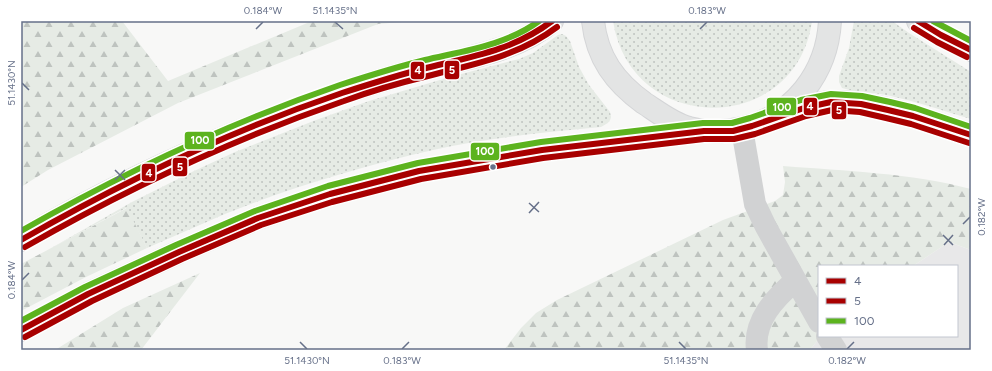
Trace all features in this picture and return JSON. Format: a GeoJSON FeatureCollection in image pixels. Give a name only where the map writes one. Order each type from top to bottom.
{"type":"FeatureCollection","features":[{"type":"Feature","properties":{"kind":"main road"},"geometry":{"type":"LineString","coordinates":[[21,240],[136,177],[257,124],[375,82],[497,50],[535,34],[552,21]]}},
{"type":"Feature","properties":{"kind":"main road"},"geometry":{"type":"LineString","coordinates":[[593,21],[600,51],[610,71],[618,81],[643,102],[687,128],[723,132],[742,129],[816,104],[846,102],[913,116],[971,136]]}},
{"type":"Feature","properties":{"kind":"main road"},"geometry":{"type":"LineString","coordinates":[[765,122],[789,106],[807,87],[819,67],[824,53],[828,40],[830,21]]}},
{"type":"Feature","properties":{"kind":"main road"},"geometry":{"type":"LineString","coordinates":[[918,21],[941,35],[971,50]]}},
{"type":"Feature","properties":{"kind":"main road"},"geometry":{"type":"LineString","coordinates":[[21,330],[88,294],[179,252],[258,218],[330,194],[419,171],[542,150],[704,131]]}},
{"type":"Feature","properties":{"kind":"lane"},"geometry":{"type":"LineString","coordinates":[[742,129],[755,204],[795,281],[818,320]]}},
{"type":"Feature","properties":{"kind":"lane"},"geometry":{"type":"LineString","coordinates":[[757,350],[757,333],[763,318],[779,296],[795,281]]}},
{"type":"Feature","properties":{"kind":"lane"},"geometry":{"type":"LineString","coordinates":[[828,337],[836,350]]}},
{"type":"Feature","properties":{"kind":"shaded area"},"geometry":{"type":"Polygon","coordinates":[[[949,242],[971,250],[971,350],[810,350],[820,337],[958,337],[958,265],[914,265],[949,242]]]}},
{"type":"Feature","properties":{"kind":"green space"},"geometry":{"type":"Polygon","coordinates":[[[21,21],[122,21],[168,81],[312,21],[413,21],[378,24],[178,103],[48,170],[21,187],[21,21]]]}},
{"type":"Feature","properties":{"kind":"green space"},"geometry":{"type":"Polygon","coordinates":[[[613,21],[812,21],[800,59],[777,86],[747,102],[713,108],[680,102],[649,86],[626,59],[613,21]]]}},
{"type":"Feature","properties":{"kind":"green space"},"geometry":{"type":"Polygon","coordinates":[[[854,21],[892,21],[971,72],[971,119],[901,98],[842,88],[839,82],[839,76],[849,48],[854,21]]]}},
{"type":"Feature","properties":{"kind":"green space"},"geometry":{"type":"Polygon","coordinates":[[[562,34],[570,41],[579,67],[589,85],[610,112],[610,121],[601,127],[537,133],[474,142],[380,163],[302,186],[250,204],[147,248],[126,208],[46,251],[132,202],[235,152],[369,101],[450,77],[519,59],[533,53],[558,35],[562,34]]]}},
{"type":"Feature","properties":{"kind":"green space"},"geometry":{"type":"Polygon","coordinates":[[[783,166],[901,176],[925,179],[971,189],[971,250],[949,242],[914,265],[818,265],[818,337],[820,337],[810,350],[504,350],[521,328],[536,313],[557,300],[723,220],[775,201],[783,195],[785,182],[783,166]]]}},
{"type":"Feature","properties":{"kind":"green space"},"geometry":{"type":"Polygon","coordinates":[[[127,208],[147,248],[86,277],[21,311],[21,264],[127,208]]]}},
{"type":"Feature","properties":{"kind":"green space"},"geometry":{"type":"Polygon","coordinates":[[[200,273],[141,350],[55,350],[123,308],[200,273]]]}},
{"type":"Feature","properties":{"kind":"transit line","name":"100"},"geometry":{"type":"LineString","coordinates":[[21,231],[137,169],[177,150],[258,116],[340,85],[372,75],[499,42],[539,21]]}},
{"type":"Feature","properties":{"kind":"transit line","name":"4"},"geometry":{"type":"LineString","coordinates":[[21,240],[99,197],[178,159],[259,124],[342,93],[507,46],[538,31],[552,21]]}},
{"type":"Feature","properties":{"kind":"transit line","name":"4"},"geometry":{"type":"LineString","coordinates":[[918,21],[941,35],[971,50]]}},
{"type":"Feature","properties":{"kind":"transit line","name":"100"},"geometry":{"type":"LineString","coordinates":[[933,21],[971,41]]}},
{"type":"Feature","properties":{"kind":"transit line","name":"5"},"geometry":{"type":"LineString","coordinates":[[25,247],[141,185],[181,166],[262,132],[354,97],[406,81],[462,68],[511,53],[542,37],[557,27]]}},
{"type":"Feature","properties":{"kind":"transit line","name":"5"},"geometry":{"type":"LineString","coordinates":[[914,28],[937,42],[967,57]]}},
{"type":"Feature","properties":{"kind":"transit line","name":"100"},"geometry":{"type":"LineString","coordinates":[[21,321],[85,287],[176,245],[255,211],[328,186],[418,163],[541,142],[703,123],[732,123],[801,100],[831,94],[862,96],[890,102],[915,108],[971,127]]}},
{"type":"Feature","properties":{"kind":"transit line","name":"4"},"geometry":{"type":"LineString","coordinates":[[21,330],[88,294],[179,252],[258,218],[330,194],[419,171],[542,150],[704,131],[733,131],[804,108],[831,102],[861,104],[888,110],[913,116],[971,135]]}},
{"type":"Feature","properties":{"kind":"transit line","name":"5"},"geometry":{"type":"LineString","coordinates":[[25,337],[92,301],[182,259],[261,225],[332,202],[421,179],[543,158],[704,139],[734,139],[755,134],[806,116],[832,110],[860,112],[911,124],[969,143]]}}]}
